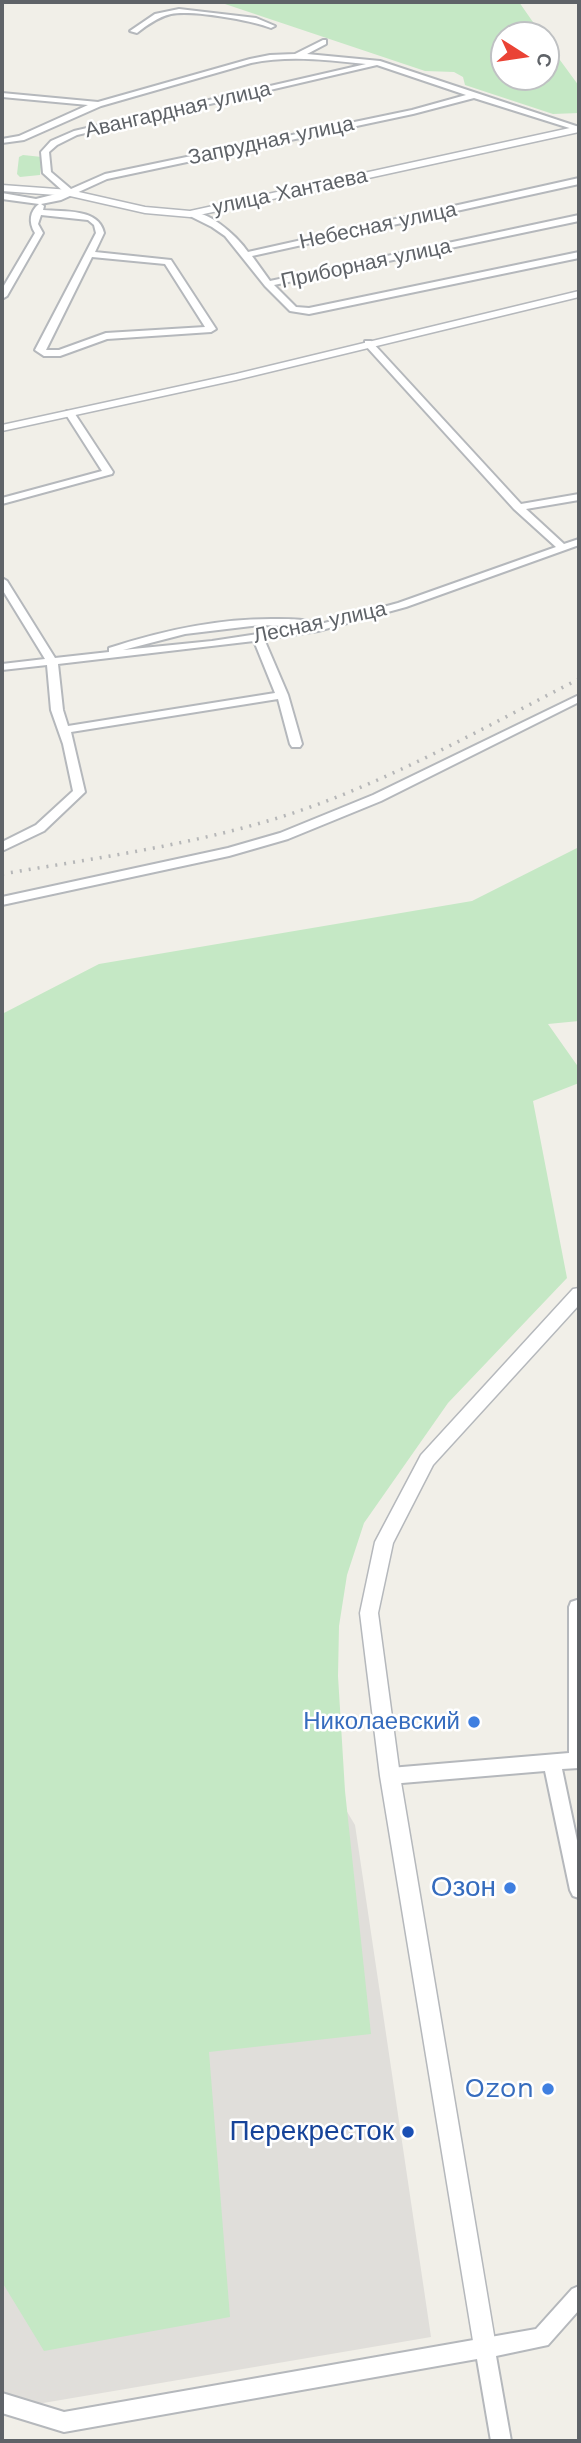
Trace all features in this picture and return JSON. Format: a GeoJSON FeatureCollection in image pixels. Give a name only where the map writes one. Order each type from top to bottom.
{"type":"FeatureCollection","features":[{"type":"Feature","properties":{"kind":"street"},"geometry":{"type":"LineString","coordinates":[[134,31],[151,18],[191,9],[257,20],[271,26]]}},
{"type":"Feature","properties":{"kind":"street"},"geometry":{"type":"LineString","coordinates":[[296,57],[323,43]]}},
{"type":"Feature","properties":{"kind":"street"},"geometry":{"type":"LineString","coordinates":[[2,141],[21,138],[98,104],[270,57],[377,63],[578,129]]}},
{"type":"Feature","properties":{"kind":"street","name":"Авангардная улица"},"geometry":{"type":"LineString","coordinates":[[69,194],[47,173],[45,152],[54,143],[75,133],[377,63]]}},
{"type":"Feature","properties":{"kind":"street"},"geometry":{"type":"LineString","coordinates":[[2,95],[98,104]]}},
{"type":"Feature","properties":{"kind":"street","name":"Запрудная улица"},"geometry":{"type":"LineString","coordinates":[[69,194],[85,183],[105,177],[413,112],[474,95]]}},
{"type":"Feature","properties":{"kind":"street","name":"улица Хантаева"},"geometry":{"type":"LineString","coordinates":[[2,196],[42,201],[69,194],[145,209],[190,214],[578,129]]}},
{"type":"Feature","properties":{"kind":"street","name":"Небесная улица"},"geometry":{"type":"LineString","coordinates":[[246,255],[579,181]]}},
{"type":"Feature","properties":{"kind":"street"},"geometry":{"type":"LineString","coordinates":[[2,188],[69,194]]}},
{"type":"Feature","properties":{"kind":"street"},"geometry":{"type":"LineString","coordinates":[[2,296],[39,233],[34,224],[42,201]]}},
{"type":"Feature","properties":{"kind":"street"},"geometry":{"type":"LineString","coordinates":[[36,212],[91,218],[98,224],[100,233],[89,254],[40,350],[44,353],[60,353],[106,336],[211,329],[168,262],[89,254]]}},
{"type":"Feature","properties":{"kind":"street"},"geometry":{"type":"LineString","coordinates":[[190,214],[216,224],[233,236],[268,284]]}},
{"type":"Feature","properties":{"kind":"street","name":"Приборная улица"},"geometry":{"type":"LineString","coordinates":[[268,284],[579,218]]}},
{"type":"Feature","properties":{"kind":"street","name":"Приборная улица"},"geometry":{"type":"LineString","coordinates":[[268,284],[293,309],[309,311],[579,255]]}},
{"type":"Feature","properties":{"kind":"street"},"geometry":{"type":"LineString","coordinates":[[2,428],[236,377],[368,343],[579,295]]}},
{"type":"Feature","properties":{"kind":"street"},"geometry":{"type":"LineString","coordinates":[[368,343],[518,507],[563,548]]}},
{"type":"Feature","properties":{"kind":"street"},"geometry":{"type":"LineString","coordinates":[[2,501],[108,472],[70,413]]}},
{"type":"Feature","properties":{"kind":"street"},"geometry":{"type":"LineString","coordinates":[[518,507],[579,497]]}},
{"type":"Feature","properties":{"kind":"street","name":"Лесная улица"},"geometry":{"type":"LineString","coordinates":[[2,667],[258,638],[325,626],[402,606],[579,542]]}},
{"type":"Feature","properties":{"kind":"street"},"geometry":{"type":"LineString","coordinates":[[2,581],[6,595],[52,662],[57,710],[79,792],[40,828],[2,847]]}},
{"type":"Feature","properties":{"kind":"street"},"geometry":{"type":"LineString","coordinates":[[88,658],[131,643],[220,625],[278,621],[325,626]]}},
{"type":"Feature","properties":{"kind":"street"},"geometry":{"type":"LineString","coordinates":[[258,638],[282,695],[296,744]]}},
{"type":"Feature","properties":{"kind":"street"},"geometry":{"type":"LineString","coordinates":[[64,730],[282,695]]}},
{"type":"Feature","properties":{"kind":"street"},"geometry":{"type":"LineString","coordinates":[[2,901],[229,852],[284,836],[377,797],[579,698]]}},
{"type":"Feature","properties":{"kind":"street"},"geometry":{"type":"LineString","coordinates":[[501,2441],[390,1776],[369,1612],[384,1542],[427,1460],[579,1294]]}},
{"type":"Feature","properties":{"kind":"street"},"geometry":{"type":"LineString","coordinates":[[390,1776],[578,1760],[577,1607],[579,1609]]}},
{"type":"Feature","properties":{"kind":"street"},"geometry":{"type":"LineString","coordinates":[[551,1762],[579,1890]]}},
{"type":"Feature","properties":{"kind":"street"},"geometry":{"type":"LineString","coordinates":[[2,2403],[64,2422],[541,2338],[579,2296]]}},
{"type":"Feature","properties":{"kind":"shaded area"},"geometry":{"type":"Polygon","coordinates":[[[278,1697],[355,1825],[431,2337],[2,2410],[2,2200],[278,1697]]]}},
{"type":"Feature","properties":{"kind":"green space"},"geometry":{"type":"Polygon","coordinates":[[[219,2],[519,2],[532,21],[490,21],[490,91],[560,91],[560,60],[579,86],[579,113],[553,114],[465,85],[463,77],[454,72],[425,71],[219,2]]]}},
{"type":"Feature","properties":{"kind":"green space"},"geometry":{"type":"Polygon","coordinates":[[[19,157],[42,157],[40,175],[20,177],[17,174],[19,157]]]}},
{"type":"Feature","properties":{"kind":"green space"},"geometry":{"type":"Polygon","coordinates":[[[579,847],[579,1021],[548,1024],[579,1068],[579,1083],[533,1101],[567,1278],[448,1403],[364,1523],[347,1575],[339,1626],[338,1676],[345,1791],[371,2034],[209,2052],[230,2317],[44,2351],[2,2282],[2,1014],[99,964],[472,901],[579,847]]]}},
{"type":"Feature","properties":{"kind":"railway"},"geometry":{"type":"LineString","coordinates":[[2,874],[179,843],[284,816],[360,788],[397,771],[579,679]]}},
{"type":"Feature","properties":{"kind":"place","name":"Николаевский"},"geometry":{"type":"Point","coordinates":[474,1722]}},
{"type":"Feature","properties":{"kind":"place","name":"Озон"},"geometry":{"type":"Point","coordinates":[510,1888]}},
{"type":"Feature","properties":{"kind":"place","name":"Ozon"},"geometry":{"type":"Point","coordinates":[548,2089]}},
{"type":"Feature","properties":{"kind":"place","name":"Перекресток"},"geometry":{"type":"Point","coordinates":[408,2132]}}]}
